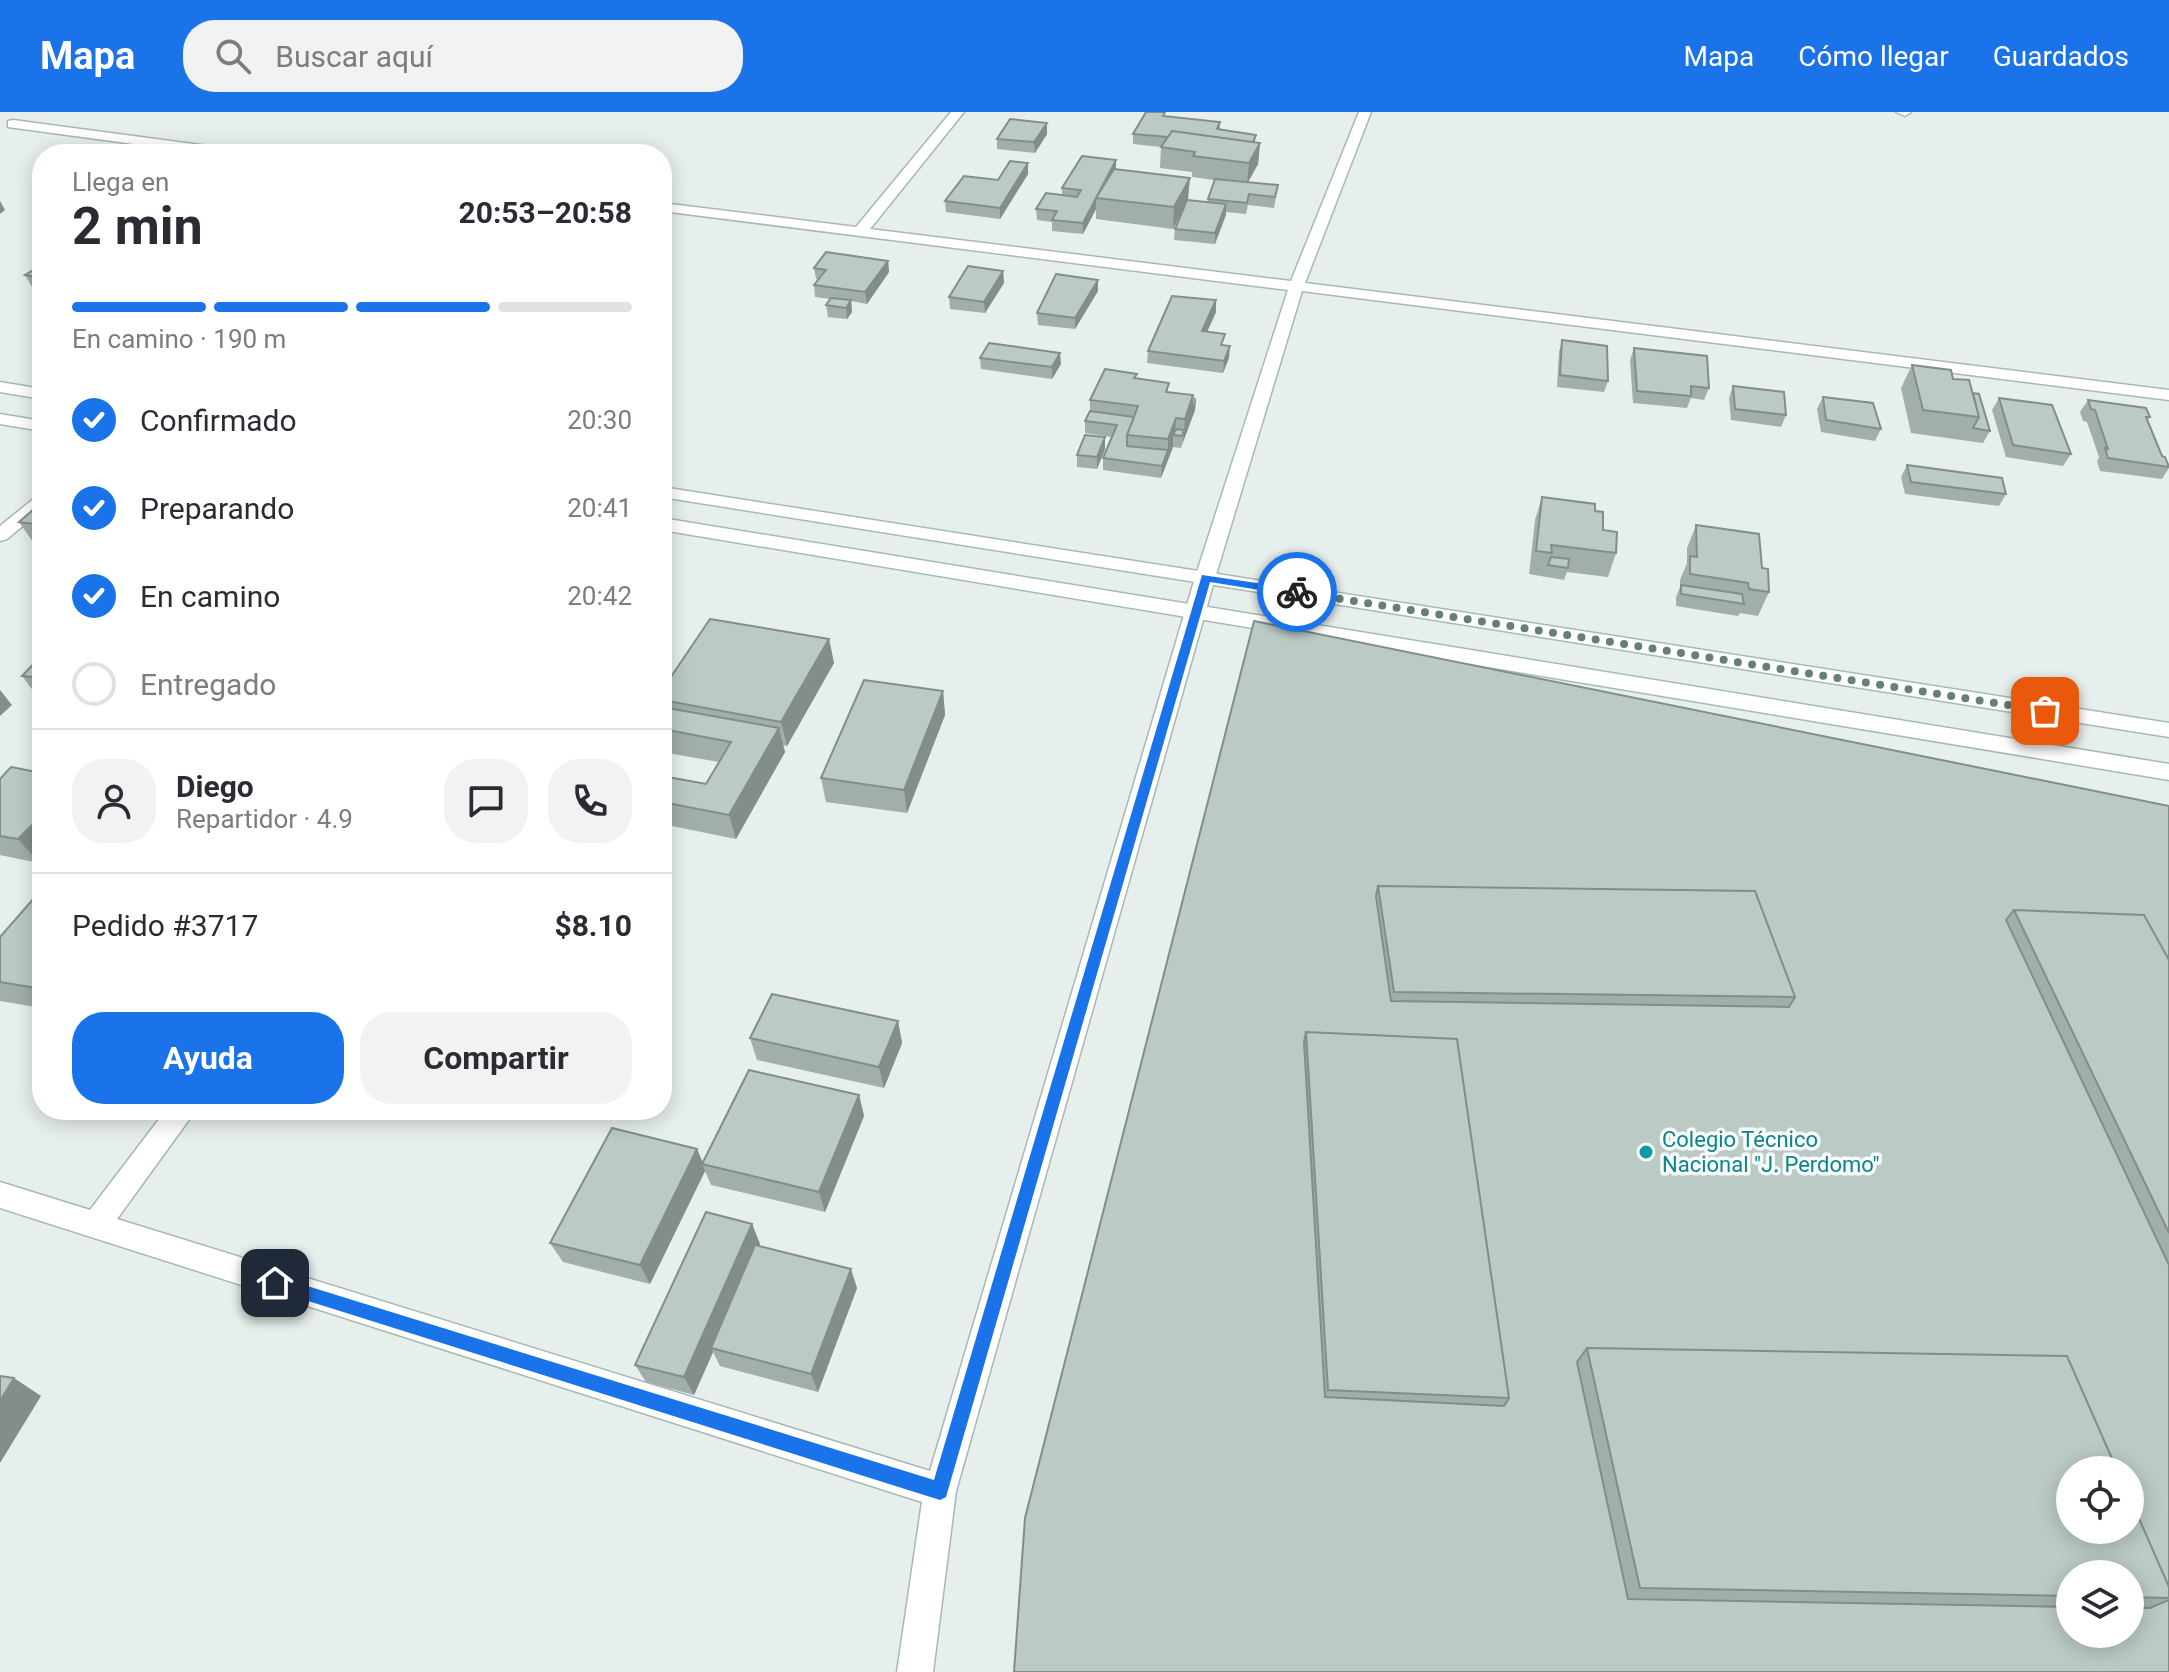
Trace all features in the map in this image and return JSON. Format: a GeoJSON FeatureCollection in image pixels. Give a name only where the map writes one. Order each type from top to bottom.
{"type":"FeatureCollection","features":[{"type":"Feature","properties":{"kind":"street"},"geometry":{"type":"LineString","coordinates":[[6,127],[48,112]]}},
{"type":"Feature","properties":{"kind":"street"},"geometry":{"type":"LineString","coordinates":[[861,230],[958,112]]}},
{"type":"Feature","properties":{"kind":"street"},"geometry":{"type":"LineString","coordinates":[[915,1672],[940,1491],[1205,578],[1296,287],[1365,112]]}},
{"type":"Feature","properties":{"kind":"street"},"geometry":{"type":"LineString","coordinates":[[6,127],[152,144]]}},
{"type":"Feature","properties":{"kind":"street"},"geometry":{"type":"LineString","coordinates":[[672,208],[2169,395]]}},
{"type":"Feature","properties":{"kind":"street"},"geometry":{"type":"LineString","coordinates":[[0,387],[32,392]]}},
{"type":"Feature","properties":{"kind":"street"},"geometry":{"type":"LineString","coordinates":[[0,419],[32,424]]}},
{"type":"Feature","properties":{"kind":"street"},"geometry":{"type":"LineString","coordinates":[[672,494],[2169,730]]}},
{"type":"Feature","properties":{"kind":"street"},"geometry":{"type":"LineString","coordinates":[[0,535],[32,509]]}},
{"type":"Feature","properties":{"kind":"street"},"geometry":{"type":"LineString","coordinates":[[672,526],[2169,772]]}},
{"type":"Feature","properties":{"kind":"street"},"geometry":{"type":"LineString","coordinates":[[94,1227],[174,1120]]}},
{"type":"Feature","properties":{"kind":"street"},"geometry":{"type":"LineString","coordinates":[[0,1195],[940,1491]]}},
{"type":"Feature","properties":{"kind":"building"},"geometry":{"type":"Polygon","coordinates":[[[1146,112],[1165,112],[1163,116],[1220,122],[1217,129],[1256,135],[1253,142],[1172,131],[1168,137],[1133,134],[1146,112]]]}},
{"type":"Feature","properties":{"kind":"building"},"geometry":{"type":"Polygon","coordinates":[[[1010,119],[1047,123],[1034,142],[997,139],[1010,119]]]}},
{"type":"Feature","properties":{"kind":"building"},"geometry":{"type":"Polygon","coordinates":[[[1172,131],[1260,143],[1249,163],[1193,156],[1195,152],[1161,147],[1172,131]]]}},
{"type":"Feature","properties":{"kind":"building"},"geometry":{"type":"Polygon","coordinates":[[[1082,156],[1116,160],[1083,223],[1052,220],[1057,211],[1036,209],[1046,193],[1077,197],[1081,190],[1062,188],[1082,156]]]}},
{"type":"Feature","properties":{"kind":"building"},"geometry":{"type":"Polygon","coordinates":[[[1010,161],[1028,163],[1000,208],[945,201],[964,176],[998,180],[1010,161]]]}},
{"type":"Feature","properties":{"kind":"building"},"geometry":{"type":"Polygon","coordinates":[[[1114,169],[1190,178],[1174,207],[1096,198],[1114,169]]]}},
{"type":"Feature","properties":{"kind":"building"},"geometry":{"type":"Polygon","coordinates":[[[1215,179],[1278,185],[1275,197],[1249,194],[1247,203],[1208,199],[1215,179]]]}},
{"type":"Feature","properties":{"kind":"building"},"geometry":{"type":"Polygon","coordinates":[[[1187,200],[1226,204],[1215,233],[1175,229],[1187,200]]]}},
{"type":"Feature","properties":{"kind":"building"},"geometry":{"type":"Polygon","coordinates":[[[826,252],[888,261],[865,292],[814,285],[826,270],[814,268],[826,252]]]}},
{"type":"Feature","properties":{"kind":"building"},"geometry":{"type":"Polygon","coordinates":[[[968,266],[1003,271],[984,302],[949,297],[968,266]]]}},
{"type":"Feature","properties":{"kind":"building"},"geometry":{"type":"Polygon","coordinates":[[[1056,274],[1098,280],[1075,318],[1037,313],[1056,274]]]}},
{"type":"Feature","properties":{"kind":"building"},"geometry":{"type":"Polygon","coordinates":[[[1172,296],[1216,300],[1202,331],[1225,334],[1221,345],[1230,346],[1224,361],[1148,351],[1172,296]]]}},
{"type":"Feature","properties":{"kind":"building"},"geometry":{"type":"Polygon","coordinates":[[[831,298],[851,300],[846,308],[826,305],[831,298]]]}},
{"type":"Feature","properties":{"kind":"building"},"geometry":{"type":"Polygon","coordinates":[[[1562,340],[1607,346],[1608,381],[1560,375],[1562,340]]]}},
{"type":"Feature","properties":{"kind":"building"},"geometry":{"type":"Polygon","coordinates":[[[989,343],[1060,353],[1052,367],[980,358],[989,343]]]}},
{"type":"Feature","properties":{"kind":"building"},"geometry":{"type":"Polygon","coordinates":[[[1634,348],[1707,356],[1709,388],[1691,386],[1691,396],[1637,391],[1634,348]]]}},
{"type":"Feature","properties":{"kind":"building"},"geometry":{"type":"Polygon","coordinates":[[[1912,365],[1951,370],[1953,379],[1969,380],[1979,417],[1923,410],[1912,365]]]}},
{"type":"Feature","properties":{"kind":"building"},"geometry":{"type":"Polygon","coordinates":[[[1105,369],[1137,374],[1134,378],[1169,383],[1166,392],[1193,395],[1185,419],[1176,418],[1168,439],[1127,435],[1138,406],[1090,400],[1105,369]]]}},
{"type":"Feature","properties":{"kind":"building"},"geometry":{"type":"Polygon","coordinates":[[[1733,386],[1784,392],[1786,415],[1735,409],[1733,386]]]}},
{"type":"Feature","properties":{"kind":"building"},"geometry":{"type":"Polygon","coordinates":[[[1973,393],[1979,394],[1990,431],[1973,428],[1979,417],[1973,393]]]}},
{"type":"Feature","properties":{"kind":"building"},"geometry":{"type":"Polygon","coordinates":[[[1823,397],[1873,403],[1881,429],[1826,420],[1823,397]]]}},
{"type":"Feature","properties":{"kind":"building"},"geometry":{"type":"Polygon","coordinates":[[[1999,398],[2052,405],[2071,454],[2013,445],[1999,398]]]}},
{"type":"Feature","properties":{"kind":"building"},"geometry":{"type":"Polygon","coordinates":[[[2088,400],[2146,408],[2150,417],[2146,417],[2169,467],[2108,458],[2095,410],[2091,409],[2088,400]]]}},
{"type":"Feature","properties":{"kind":"building"},"geometry":{"type":"Polygon","coordinates":[[[1090,411],[1134,417],[1127,435],[1127,446],[1168,450],[1162,466],[1103,458],[1117,425],[1085,421],[1090,411]]]}},
{"type":"Feature","properties":{"kind":"building"},"geometry":{"type":"Polygon","coordinates":[[[1176,429],[1184,430],[1182,436],[1173,435],[1176,429]]]}},
{"type":"Feature","properties":{"kind":"building"},"geometry":{"type":"Polygon","coordinates":[[[1085,435],[1105,437],[1097,457],[1077,455],[1085,435]]]}},
{"type":"Feature","properties":{"kind":"building"},"geometry":{"type":"Polygon","coordinates":[[[1907,465],[2002,478],[2006,494],[1911,482],[1907,465]]]}},
{"type":"Feature","properties":{"kind":"building"},"geometry":{"type":"Polygon","coordinates":[[[1542,497],[1595,504],[1595,511],[1603,512],[1603,530],[1617,532],[1616,553],[1551,545],[1552,553],[1536,551],[1542,497]]]}},
{"type":"Feature","properties":{"kind":"building"},"geometry":{"type":"Polygon","coordinates":[[[32,511],[32,524],[19,522],[32,511]]]}},
{"type":"Feature","properties":{"kind":"building"},"geometry":{"type":"Polygon","coordinates":[[[1696,525],[1759,534],[1762,568],[1768,569],[1769,592],[1749,589],[1748,583],[1690,574],[1690,556],[1697,557],[1696,525]]]}},
{"type":"Feature","properties":{"kind":"building"},"geometry":{"type":"Polygon","coordinates":[[[1551,557],[1569,559],[1568,568],[1548,565],[1551,557]]]}},
{"type":"Feature","properties":{"kind":"building"},"geometry":{"type":"Polygon","coordinates":[[[1681,585],[1742,594],[1744,604],[1681,594],[1681,585]]]}},
{"type":"Feature","properties":{"kind":"building"},"geometry":{"type":"Polygon","coordinates":[[[710,619],[829,639],[781,722],[672,702],[672,675],[710,619]]]}},
{"type":"Feature","properties":{"kind":"building","name":"Colegio Técnico Nacional \"J. Perdomo\""},"geometry":{"type":"Polygon","coordinates":[[[1254,621],[2169,806],[2169,960],[2144,915],[2014,910],[2006,920],[2169,1265],[2169,1587],[2144,1530],[2144,1456],[2111,1456],[2067,1356],[1587,1348],[1577,1362],[1628,1599],[2056,1607],[2056,1648],[2144,1648],[2144,1608],[2169,1600],[2169,1672],[1014,1672],[1025,1518],[1254,621]],[[1378,886],[1376,896],[1391,1001],[1789,1007],[1795,997],[1755,891],[1378,886]],[[1306,1032],[1304,1042],[1325,1397],[1504,1406],[1509,1398],[1457,1039],[1306,1032]]]}},
{"type":"Feature","properties":{"kind":"building"},"geometry":{"type":"Polygon","coordinates":[[[32,666],[32,677],[22,676],[32,666]]]}},
{"type":"Feature","properties":{"kind":"building"},"geometry":{"type":"Polygon","coordinates":[[[864,680],[943,691],[904,790],[821,778],[864,680]]]}},
{"type":"Feature","properties":{"kind":"building"},"geometry":{"type":"Polygon","coordinates":[[[672,709],[779,728],[729,815],[672,804],[672,778],[706,784],[731,742],[672,731],[672,709]]]}},
{"type":"Feature","properties":{"kind":"building"},"geometry":{"type":"Polygon","coordinates":[[[11,767],[32,771],[32,825],[18,839],[0,836],[0,779],[11,767]]]}},
{"type":"Feature","properties":{"kind":"building"},"geometry":{"type":"Polygon","coordinates":[[[1378,886],[1755,891],[1795,997],[1394,992],[1378,886]]]}},
{"type":"Feature","properties":{"kind":"building"},"geometry":{"type":"Polygon","coordinates":[[[32,900],[32,987],[0,982],[0,937],[32,900]]]}},
{"type":"Feature","properties":{"kind":"building"},"geometry":{"type":"Polygon","coordinates":[[[2014,910],[2144,915],[2169,960],[2169,1233],[2014,910]]]}},
{"type":"Feature","properties":{"kind":"building"},"geometry":{"type":"Polygon","coordinates":[[[772,994],[898,1021],[879,1067],[750,1038],[772,994]]]}},
{"type":"Feature","properties":{"kind":"building"},"geometry":{"type":"Polygon","coordinates":[[[1306,1032],[1457,1039],[1509,1398],[1328,1390],[1306,1032]]]}},
{"type":"Feature","properties":{"kind":"building"},"geometry":{"type":"Polygon","coordinates":[[[749,1070],[859,1095],[819,1192],[702,1164],[749,1070]]]}},
{"type":"Feature","properties":{"kind":"building"},"geometry":{"type":"Polygon","coordinates":[[[612,1128],[697,1149],[640,1265],[550,1243],[612,1128]]]}},
{"type":"Feature","properties":{"kind":"building"},"geometry":{"type":"Polygon","coordinates":[[[706,1212],[752,1224],[684,1377],[635,1365],[706,1212]]]}},
{"type":"Feature","properties":{"kind":"building"},"geometry":{"type":"Polygon","coordinates":[[[755,1245],[851,1269],[811,1374],[711,1348],[755,1245]]]}},
{"type":"Feature","properties":{"kind":"building"},"geometry":{"type":"Polygon","coordinates":[[[1587,1348],[2067,1356],[2111,1456],[2056,1456],[2056,1544],[2144,1544],[2144,1530],[2169,1587],[2169,1598],[2144,1597],[2144,1560],[2056,1560],[2056,1596],[1640,1588],[1587,1348]]]}},
{"type":"Feature","properties":{"kind":"building"},"geometry":{"type":"Polygon","coordinates":[[[0,1376],[14,1378],[0,1401],[0,1376]]]}},
{"type":"Feature","properties":{"kind":"way so far"},"geometry":{"type":"LineString","coordinates":[[1297,592],[2045,711]]}},
{"type":"Feature","properties":{"kind":"place","name":"Colegio Técnico Nacional \"J. Perdomo\""},"geometry":{"type":"Point","coordinates":[1646,1152]}},
{"type":"Feature","properties":{"kind":"route"},"geometry":{"type":"LineString","coordinates":[[275,1283],[940,1491],[1205,578],[1297,592]]}}]}
